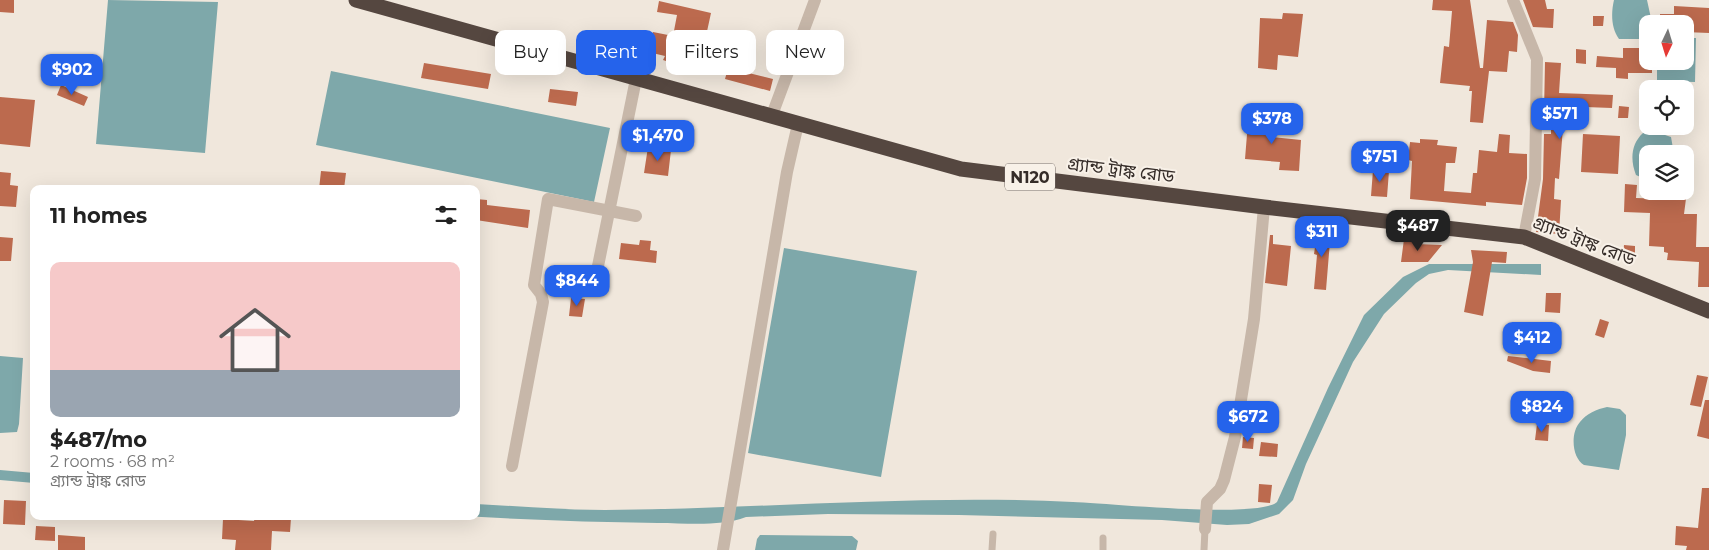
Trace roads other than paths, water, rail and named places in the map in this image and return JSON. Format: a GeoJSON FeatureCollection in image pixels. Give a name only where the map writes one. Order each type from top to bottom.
{"type":"FeatureCollection","features":[{"type":"Feature","properties":{"kind":"highway","name":"গ্র্যান্ড ট্রাঙ্ক রোড"},"geometry":{"type":"LineString","coordinates":[[356,0],[961,168],[1264,207],[1524,237],[1709,311]]}},
{"type":"Feature","properties":{"kind":"street"},"geometry":{"type":"LineString","coordinates":[[772,115],[814,0]]}},
{"type":"Feature","properties":{"kind":"street"},"geometry":{"type":"LineString","coordinates":[[1512,0],[1537,59],[1535,179],[1524,237]]}},
{"type":"Feature","properties":{"kind":"street"},"geometry":{"type":"LineString","coordinates":[[597,271],[636,79]]}},
{"type":"Feature","properties":{"kind":"street"},"geometry":{"type":"LineString","coordinates":[[723,550],[787,172],[798,124]]}},
{"type":"Feature","properties":{"kind":"street"},"geometry":{"type":"LineString","coordinates":[[512,466],[543,302],[534,285],[548,199],[636,216]]}},
{"type":"Feature","properties":{"kind":"street"},"geometry":{"type":"LineString","coordinates":[[1205,529],[1207,502],[1220,489],[1224,480],[1235,437],[1254,319],[1264,207]]}},
{"type":"Feature","properties":{"kind":"lane"},"geometry":{"type":"LineString","coordinates":[[1204,550],[1205,529]]}},
{"type":"Feature","properties":{"kind":"lane"},"geometry":{"type":"LineString","coordinates":[[992,550],[993,534]]}},
{"type":"Feature","properties":{"kind":"lane"},"geometry":{"type":"LineString","coordinates":[[1103,538],[1103,550]]}},
{"type":"Feature","properties":{"kind":"water"},"geometry":{"type":"Polygon","coordinates":[[[108,0],[218,2],[205,153],[96,144],[108,0]]]}},
{"type":"Feature","properties":{"kind":"water"},"geometry":{"type":"Polygon","coordinates":[[[1614,0],[1647,0],[1650,15],[1639,15],[1639,39],[1619,39],[1614,30],[1612,10],[1614,0]]]}},
{"type":"Feature","properties":{"kind":"water"},"geometry":{"type":"Polygon","coordinates":[[[1694,38],[1696,38],[1695,82],[1694,80],[1657,80],[1657,70],[1694,70],[1694,38]]]}},
{"type":"Feature","properties":{"kind":"water"},"geometry":{"type":"Polygon","coordinates":[[[331,71],[610,128],[594,202],[316,145],[331,71]]]}},
{"type":"Feature","properties":{"kind":"water"},"geometry":{"type":"Polygon","coordinates":[[[1641,135],[1665,135],[1671,137],[1672,145],[1639,145],[1639,176],[1636,175],[1632,158],[1634,147],[1641,135]]]}},
{"type":"Feature","properties":{"kind":"water"},"geometry":{"type":"Polygon","coordinates":[[[784,248],[917,271],[881,477],[748,453],[784,248]]]}},
{"type":"Feature","properties":{"kind":"water"},"geometry":{"type":"Polygon","coordinates":[[[1429,264],[1541,264],[1541,275],[1448,270],[1429,274],[1416,283],[1384,314],[1353,362],[1306,464],[1293,500],[1279,514],[1249,524],[1227,525],[1162,520],[959,515],[828,514],[746,517],[725,522],[703,524],[560,521],[480,517],[480,504],[605,510],[898,501],[1014,500],[1213,510],[1264,507],[1277,502],[1328,388],[1364,315],[1403,277],[1429,264]]]}},
{"type":"Feature","properties":{"kind":"water"},"geometry":{"type":"Polygon","coordinates":[[[0,356],[23,358],[17,432],[0,433],[0,356]]]}},
{"type":"Feature","properties":{"kind":"water"},"geometry":{"type":"Polygon","coordinates":[[[1607,407],[1620,409],[1626,415],[1626,435],[1619,470],[1584,465],[1580,462],[1575,451],[1575,432],[1580,422],[1592,412],[1607,407]]]}},
{"type":"Feature","properties":{"kind":"water"},"geometry":{"type":"Polygon","coordinates":[[[0,470],[30,473],[30,483],[0,480],[0,470]]]}},
{"type":"Feature","properties":{"kind":"water"},"geometry":{"type":"Polygon","coordinates":[[[760,535],[852,536],[858,541],[856,550],[755,550],[757,539],[760,535]]]}}]}
